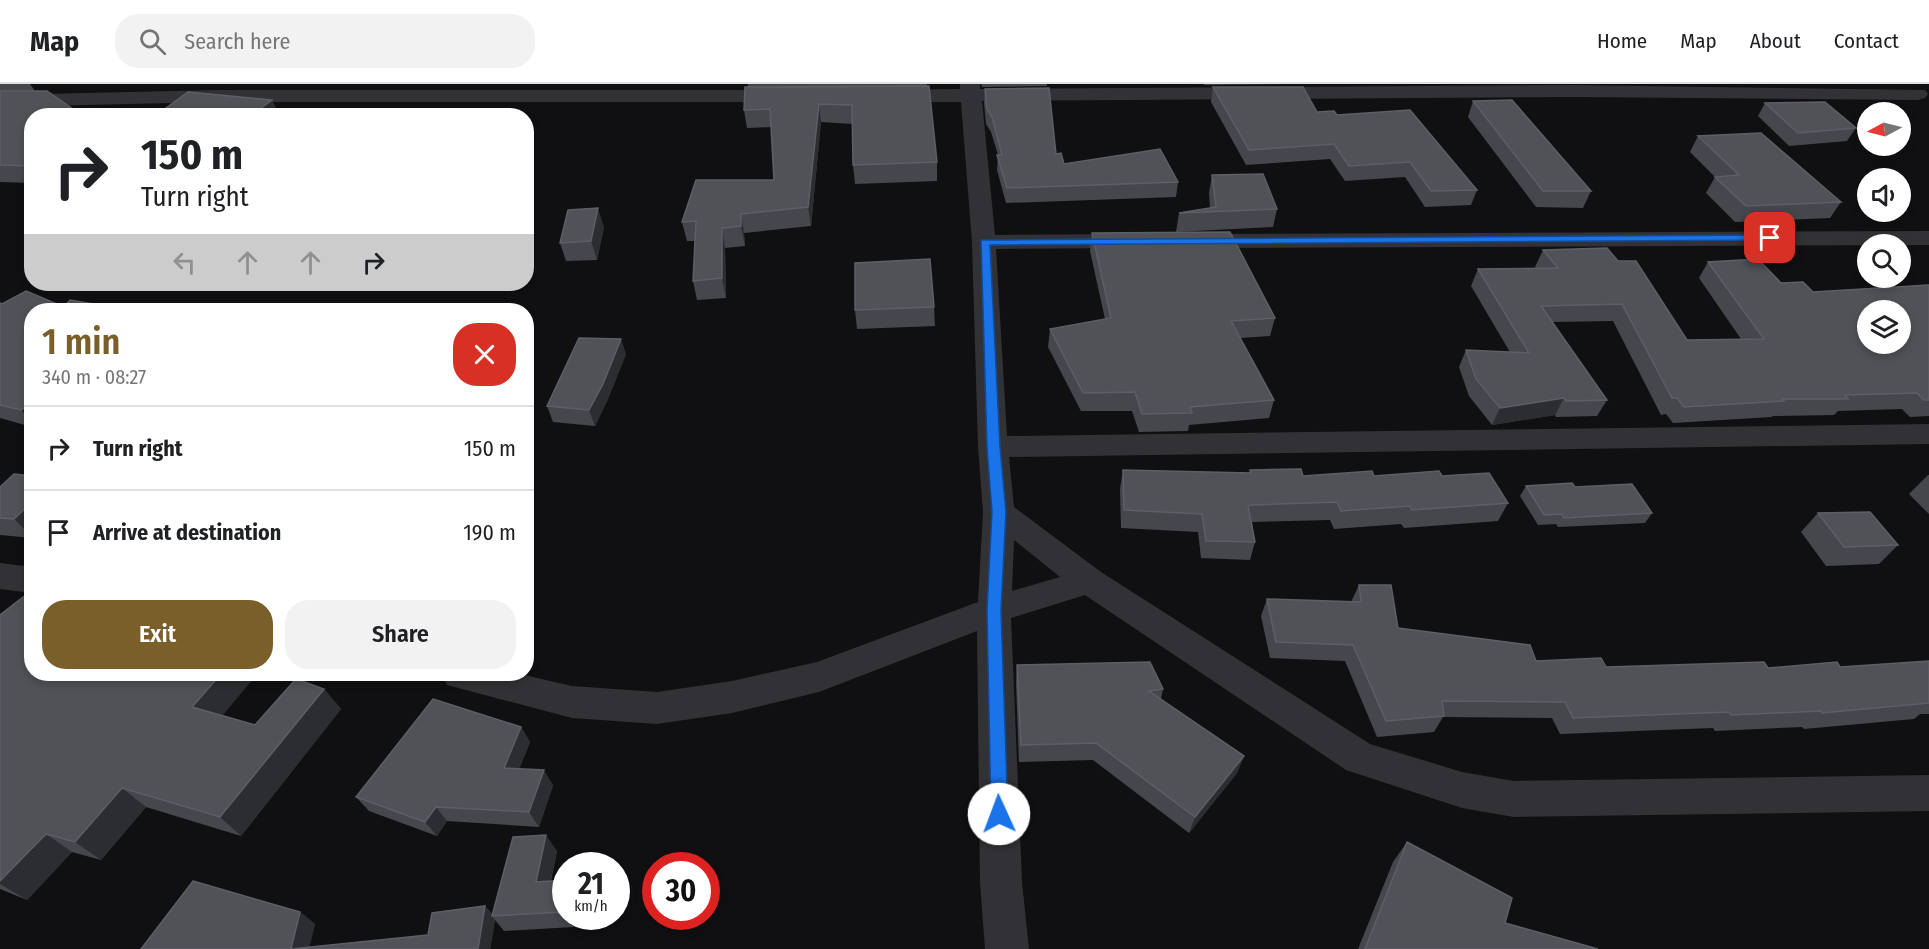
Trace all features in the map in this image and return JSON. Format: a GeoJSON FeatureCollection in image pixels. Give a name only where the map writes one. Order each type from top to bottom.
{"type":"FeatureCollection","features":[{"type":"Feature","properties":{"kind":"street"},"geometry":{"type":"LineString","coordinates":[[862,96],[970,89],[1820,88],[1918,94]]}},
{"type":"Feature","properties":{"kind":"street"},"geometry":{"type":"LineString","coordinates":[[970,89],[984,242],[993,447],[999,512],[994,610],[1001,882],[1007,949]]}},
{"type":"Feature","properties":{"kind":"street"},"geometry":{"type":"LineString","coordinates":[[0,101],[147,91],[625,91],[802,96]]}},
{"type":"Feature","properties":{"kind":"street"},"geometry":{"type":"LineString","coordinates":[[984,242],[1929,238]]}},
{"type":"Feature","properties":{"kind":"street"},"geometry":{"type":"LineString","coordinates":[[993,447],[1929,434]]}},
{"type":"Feature","properties":{"kind":"street"},"geometry":{"type":"LineString","coordinates":[[999,512],[1089,581],[1359,758],[1462,790],[1514,799],[1929,793]]}},
{"type":"Feature","properties":{"kind":"street"},"geometry":{"type":"LineString","coordinates":[[0,576],[24,579]]}},
{"type":"Feature","properties":{"kind":"street"},"geometry":{"type":"LineString","coordinates":[[488,681],[572,702],[657,708],[732,696],[819,677],[994,610],[1089,581]]}},
{"type":"Feature","properties":{"kind":"building"},"geometry":{"type":"Polygon","coordinates":[[[929,86],[937,162],[853,165],[852,105],[819,104],[808,207],[741,214],[741,226],[722,228],[722,278],[693,281],[696,221],[682,222],[696,180],[774,180],[770,109],[744,110],[745,87],[929,86]]]}},
{"type":"Feature","properties":{"kind":"building"},"geometry":{"type":"Polygon","coordinates":[[[1213,87],[1303,87],[1317,112],[1334,111],[1337,115],[1410,110],[1477,190],[1431,191],[1410,162],[1349,166],[1334,144],[1249,150],[1213,87]]]}},
{"type":"Feature","properties":{"kind":"building"},"geometry":{"type":"Polygon","coordinates":[[[1049,88],[1056,154],[1061,153],[1064,164],[1160,149],[1178,182],[1007,188],[997,155],[1002,155],[992,117],[987,109],[985,89],[1049,88]]]}},
{"type":"Feature","properties":{"kind":"building"},"geometry":{"type":"Polygon","coordinates":[[[0,91],[47,91],[71,108],[24,108],[24,166],[0,165],[0,91]]]}},
{"type":"Feature","properties":{"kind":"building"},"geometry":{"type":"Polygon","coordinates":[[[188,92],[272,100],[261,108],[166,108],[188,92]]]}},
{"type":"Feature","properties":{"kind":"building"},"geometry":{"type":"Polygon","coordinates":[[[1512,100],[1591,191],[1543,191],[1473,101],[1512,100]]]}},
{"type":"Feature","properties":{"kind":"building"},"geometry":{"type":"Polygon","coordinates":[[[1825,102],[1856,128],[1798,133],[1765,103],[1825,102]]]}},
{"type":"Feature","properties":{"kind":"building"},"geometry":{"type":"Polygon","coordinates":[[[1761,133],[1841,202],[1746,206],[1715,177],[1739,175],[1698,136],[1761,133]]]}},
{"type":"Feature","properties":{"kind":"building"},"geometry":{"type":"Polygon","coordinates":[[[1263,174],[1277,209],[1179,213],[1216,207],[1212,175],[1263,174]]]}},
{"type":"Feature","properties":{"kind":"building"},"geometry":{"type":"Polygon","coordinates":[[[598,208],[591,241],[560,243],[568,210],[598,208]]]}},
{"type":"Feature","properties":{"kind":"building"},"geometry":{"type":"Polygon","coordinates":[[[1230,232],[1275,318],[1231,321],[1274,400],[1190,407],[1192,413],[1142,414],[1135,392],[1083,393],[1050,329],[1111,318],[1092,233],[1230,232]]]}},
{"type":"Feature","properties":{"kind":"building"},"geometry":{"type":"Polygon","coordinates":[[[1607,248],[1618,261],[1636,261],[1687,340],[1764,339],[1708,262],[1758,259],[1781,283],[1803,282],[1813,292],[1911,288],[1911,286],[1929,285],[1929,400],[1924,400],[1917,393],[1845,395],[1848,399],[1782,399],[1784,401],[1684,407],[1677,398],[1672,398],[1622,304],[1541,306],[1607,400],[1566,401],[1564,398],[1500,408],[1476,379],[1466,350],[1529,353],[1478,269],[1558,268],[1543,250],[1607,248]]]}},
{"type":"Feature","properties":{"kind":"building"},"geometry":{"type":"Polygon","coordinates":[[[930,259],[934,307],[855,310],[855,263],[930,259]]]}},
{"type":"Feature","properties":{"kind":"building"},"geometry":{"type":"Polygon","coordinates":[[[26,291],[54,303],[24,303],[24,408],[21,410],[0,405],[0,303],[26,291]]]}},
{"type":"Feature","properties":{"kind":"building"},"geometry":{"type":"Polygon","coordinates":[[[70,300],[88,303],[67,303],[70,300]]]}},
{"type":"Feature","properties":{"kind":"building"},"geometry":{"type":"Polygon","coordinates":[[[579,338],[621,339],[603,384],[589,410],[547,406],[579,338]]]}},
{"type":"Feature","properties":{"kind":"building"},"geometry":{"type":"Polygon","coordinates":[[[1301,469],[1303,476],[1372,471],[1374,476],[1439,471],[1442,476],[1489,473],[1508,503],[1412,510],[1410,506],[1341,511],[1337,502],[1251,505],[1248,506],[1255,542],[1206,541],[1202,514],[1124,510],[1123,470],[1251,473],[1250,470],[1301,469]]]}},
{"type":"Feature","properties":{"kind":"building"},"geometry":{"type":"Polygon","coordinates":[[[14,474],[24,475],[24,510],[14,519],[0,518],[0,487],[14,474]]]}},
{"type":"Feature","properties":{"kind":"building"},"geometry":{"type":"Polygon","coordinates":[[[1572,483],[1575,487],[1632,484],[1652,513],[1564,518],[1562,514],[1544,515],[1526,486],[1572,483]]]}},
{"type":"Feature","properties":{"kind":"building"},"geometry":{"type":"Polygon","coordinates":[[[1870,512],[1898,545],[1844,547],[1818,513],[1870,512]]]}},
{"type":"Feature","properties":{"kind":"building"},"geometry":{"type":"Polygon","coordinates":[[[1359,585],[1391,585],[1398,628],[1530,645],[1536,661],[1601,658],[1606,667],[1764,662],[1768,668],[1837,662],[1840,667],[1929,661],[1929,703],[1822,713],[1821,711],[1731,715],[1729,712],[1573,718],[1565,702],[1442,701],[1444,716],[1386,721],[1353,645],[1276,642],[1267,599],[1361,602],[1359,585]]]}},
{"type":"Feature","properties":{"kind":"building"},"geometry":{"type":"Polygon","coordinates":[[[24,596],[24,681],[215,681],[192,707],[255,725],[294,681],[302,681],[324,689],[220,817],[122,788],[75,842],[46,834],[0,881],[0,615],[24,596]]]}},
{"type":"Feature","properties":{"kind":"building"},"geometry":{"type":"Polygon","coordinates":[[[1150,662],[1163,689],[1149,691],[1244,756],[1195,817],[1096,743],[1021,745],[1017,665],[1150,662]]]}},
{"type":"Feature","properties":{"kind":"building"},"geometry":{"type":"Polygon","coordinates":[[[433,699],[521,727],[504,768],[544,770],[529,812],[436,807],[425,822],[356,797],[433,699]]]}},
{"type":"Feature","properties":{"kind":"building"},"geometry":{"type":"Polygon","coordinates":[[[546,835],[536,882],[552,881],[552,913],[492,916],[513,837],[546,835]]]}},
{"type":"Feature","properties":{"kind":"building"},"geometry":{"type":"Polygon","coordinates":[[[1407,842],[1512,898],[1505,923],[1598,949],[1365,949],[1407,842]]]}},
{"type":"Feature","properties":{"kind":"building"},"geometry":{"type":"Polygon","coordinates":[[[193,881],[300,912],[291,949],[141,949],[193,881]]]}},
{"type":"Feature","properties":{"kind":"building"},"geometry":{"type":"Polygon","coordinates":[[[485,906],[478,949],[291,949],[428,935],[432,913],[485,906]]]}},
{"type":"Feature","properties":{"kind":"route"},"geometry":{"type":"LineString","coordinates":[[999,814],[994,610],[999,512],[993,447],[989,304],[984,242],[1770,238]]}}]}
